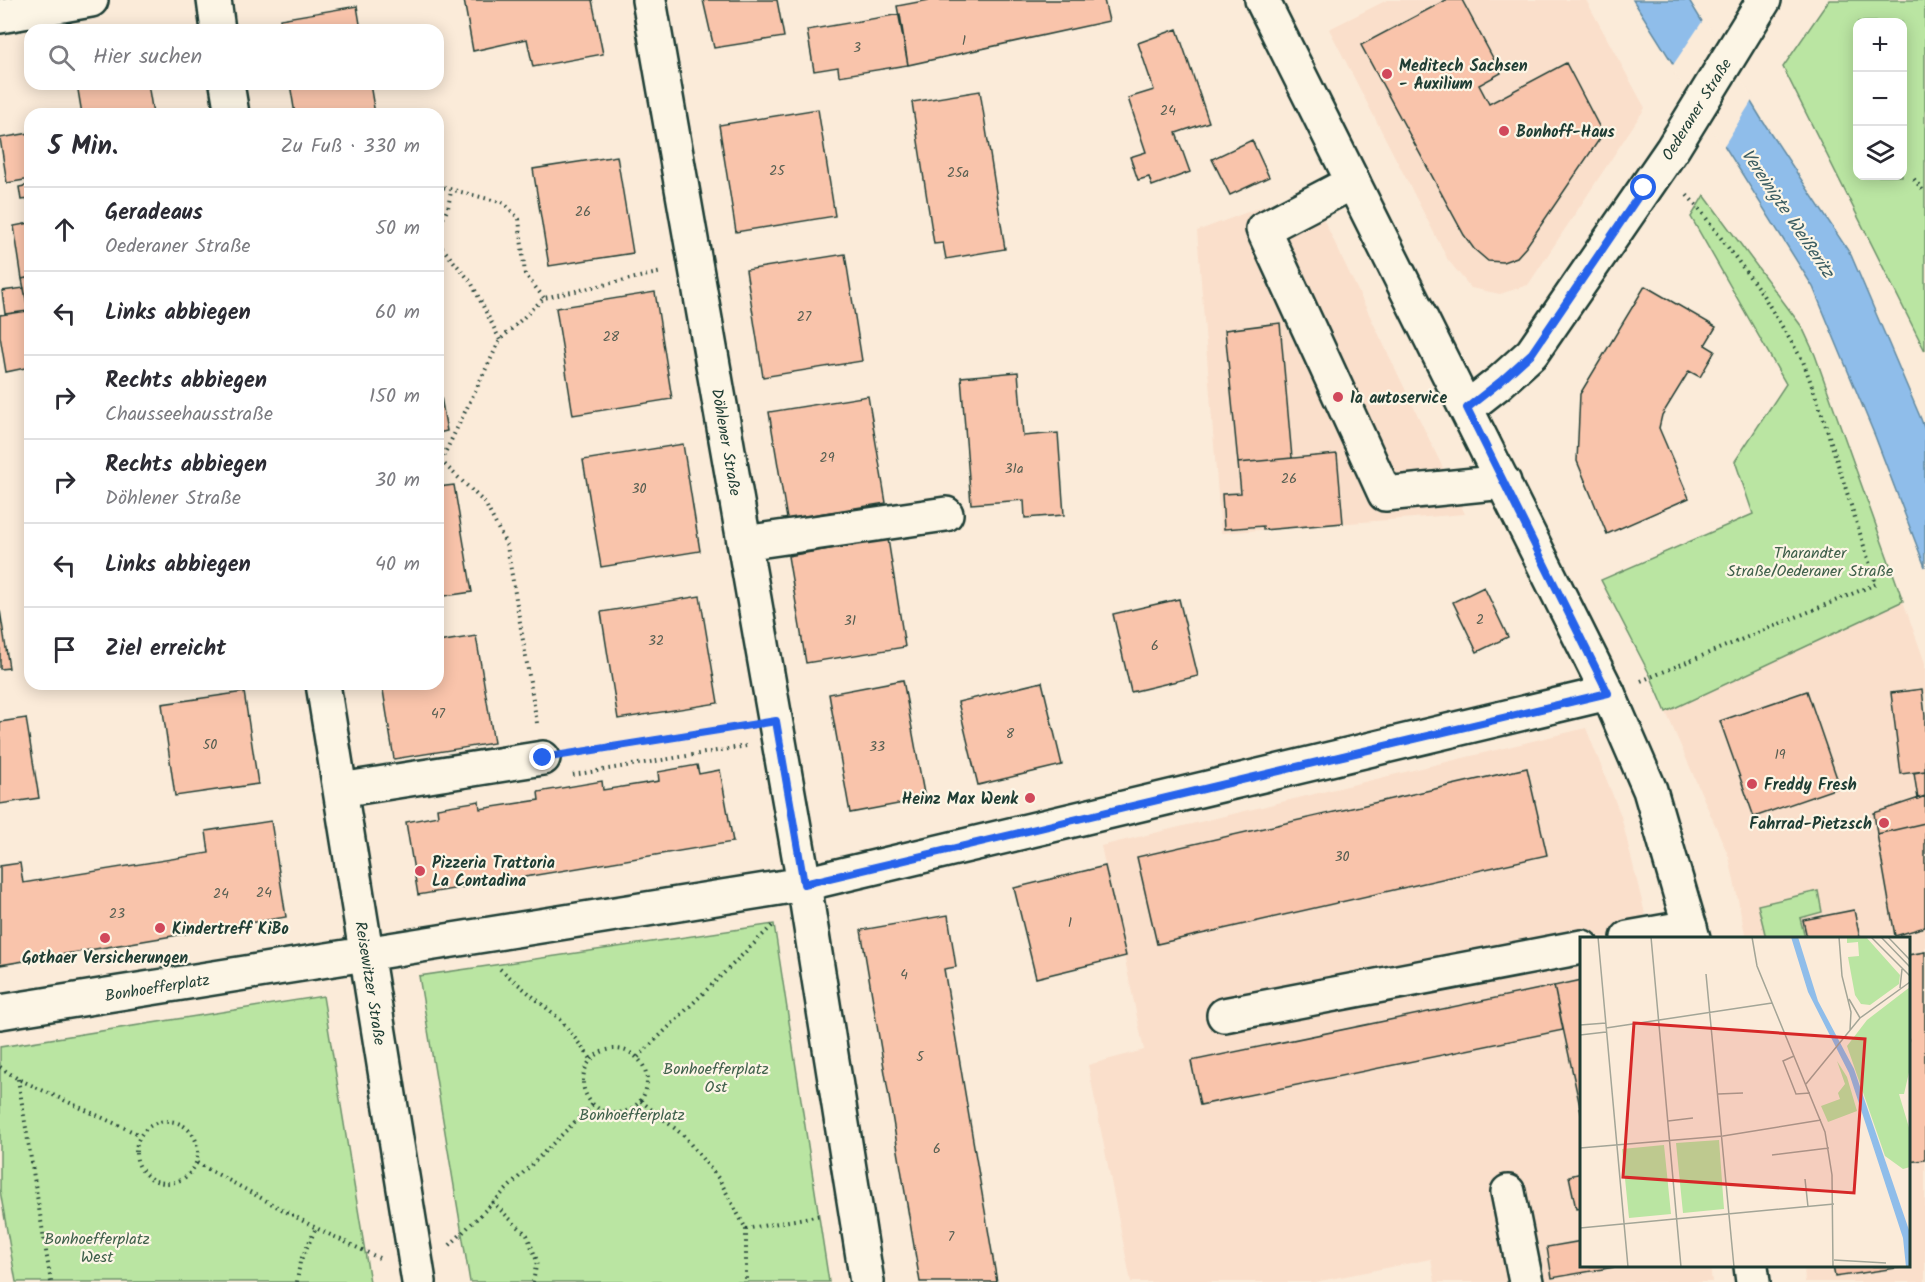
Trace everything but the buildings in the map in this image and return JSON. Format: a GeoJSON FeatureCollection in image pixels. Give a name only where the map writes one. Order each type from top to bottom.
{"type":"FeatureCollection","features":[{"type":"Feature","properties":{"kind":"street"},"geometry":{"type":"LineString","coordinates":[[0,16],[91,0]]}},
{"type":"Feature","properties":{"kind":"street"},"geometry":{"type":"LineString","coordinates":[[213,0],[217,24]]}},
{"type":"Feature","properties":{"kind":"street","name":"Döhlener Straße"},"geometry":{"type":"LineString","coordinates":[[649,0],[804,884]]}},
{"type":"Feature","properties":{"kind":"street"},"geometry":{"type":"LineString","coordinates":[[1262,0],[1608,693],[1650,790],[1691,933],[1649,937]]}},
{"type":"Feature","properties":{"kind":"street","name":"Oederaner Straße"},"geometry":{"type":"LineString","coordinates":[[1467,408],[1532,353],[1666,157],[1758,10]]}},
{"type":"Feature","properties":{"kind":"street"},"geometry":{"type":"LineString","coordinates":[[228,90],[231,108]]}},
{"type":"Feature","properties":{"kind":"street"},"geometry":{"type":"LineString","coordinates":[[1353,182],[1263,229],[1385,494],[1504,482]]}},
{"type":"Feature","properties":{"kind":"street"},"geometry":{"type":"LineString","coordinates":[[744,543],[946,514]]}},
{"type":"Feature","properties":{"kind":"street","name":"Reisewitzer Straße"},"geometry":{"type":"LineString","coordinates":[[324,690],[419,1279]]}},
{"type":"Feature","properties":{"kind":"street","name":"Bonhoefferplatz"},"geometry":{"type":"LineString","coordinates":[[0,1012],[804,884],[1608,693]]}},
{"type":"Feature","properties":{"kind":"street"},"geometry":{"type":"LineString","coordinates":[[340,790],[543,758]]}},
{"type":"Feature","properties":{"kind":"street"},"geometry":{"type":"LineString","coordinates":[[804,884],[867,1282]]}},
{"type":"Feature","properties":{"kind":"street"},"geometry":{"type":"LineString","coordinates":[[1224,1015],[1580,947]]}},
{"type":"Feature","properties":{"kind":"street"},"geometry":{"type":"LineString","coordinates":[[1508,1192],[1526,1282]]}},
{"type":"Feature","properties":{"kind":"street"},"geometry":{"type":"LineString","coordinates":[[1751,1267],[1753,1282]]}},
{"type":"Feature","properties":{"kind":"path"},"geometry":{"type":"LineString","coordinates":[[1608,693],[1876,584],[1803,361],[1761,292],[1698,207],[1666,157]]}},
{"type":"Feature","properties":{"kind":"path"},"geometry":{"type":"LineString","coordinates":[[1914,179],[1925,193]]}},
{"type":"Feature","properties":{"kind":"path"},"geometry":{"type":"LineString","coordinates":[[444,188],[504,203],[519,219],[525,274],[544,298]]}},
{"type":"Feature","properties":{"kind":"path"},"geometry":{"type":"LineString","coordinates":[[444,216],[452,191]]}},
{"type":"Feature","properties":{"kind":"path"},"geometry":{"type":"LineString","coordinates":[[444,250],[471,282],[500,340]]}},
{"type":"Feature","properties":{"kind":"path"},"geometry":{"type":"LineString","coordinates":[[444,453],[500,340],[544,298],[638,276],[696,266]]}},
{"type":"Feature","properties":{"kind":"path"},"geometry":{"type":"LineString","coordinates":[[444,465],[485,503],[507,546],[543,758],[776,721]]}},
{"type":"Feature","properties":{"kind":"path"},"geometry":{"type":"LineString","coordinates":[[638,1057],[774,924],[804,884]]}},
{"type":"Feature","properties":{"kind":"path"},"geometry":{"type":"LineString","coordinates":[[464,939],[561,1020],[591,1059]]}},
{"type":"Feature","properties":{"kind":"path"},"geometry":{"type":"LineString","coordinates":[[613,1048],[630,1052],[638,1057],[648,1074],[646,1093],[641,1101],[633,1108],[612,1113],[593,1104],[583,1087],[584,1072],[591,1059],[600,1052],[613,1048]]}},
{"type":"Feature","properties":{"kind":"path"},"geometry":{"type":"LineString","coordinates":[[0,1067],[18,1079],[140,1135]]}},
{"type":"Feature","properties":{"kind":"path"},"geometry":{"type":"LineString","coordinates":[[18,1079],[51,1282]]}},
{"type":"Feature","properties":{"kind":"path"},"geometry":{"type":"LineString","coordinates":[[641,1101],[683,1135],[719,1179],[746,1230],[746,1282]]}},
{"type":"Feature","properties":{"kind":"path"},"geometry":{"type":"LineString","coordinates":[[197,1162],[316,1228],[419,1279],[492,1203],[593,1104]]}},
{"type":"Feature","properties":{"kind":"path"},"geometry":{"type":"LineString","coordinates":[[176,1122],[185,1126],[197,1142],[199,1153],[192,1172],[174,1183],[163,1183],[144,1174],[138,1166],[135,1155],[140,1135],[156,1123],[176,1122]]}},
{"type":"Feature","properties":{"kind":"path"},"geometry":{"type":"LineString","coordinates":[[492,1203],[527,1235],[537,1261],[533,1282]]}},
{"type":"Feature","properties":{"kind":"path"},"geometry":{"type":"LineString","coordinates":[[746,1230],[855,1208]]}},
{"type":"Feature","properties":{"kind":"path"},"geometry":{"type":"LineString","coordinates":[[297,1282],[300,1262],[316,1228]]}},
{"type":"Feature","properties":{"kind":"shaded area"},"geometry":{"type":"Polygon","coordinates":[[[1387,0],[1586,0],[1645,108],[1528,285],[1500,294],[1471,288],[1448,260],[1329,29],[1387,0]]]}},
{"type":"Feature","properties":{"kind":"shaded area"},"geometry":{"type":"Polygon","coordinates":[[[1309,189],[1465,514],[1221,533],[1197,231],[1309,189]]]}},
{"type":"Feature","properties":{"kind":"shaded area"},"geometry":{"type":"Polygon","coordinates":[[[1903,601],[1925,663],[1925,1282],[1805,1282],[1804,1267],[1910,1267],[1910,937],[1746,937],[1729,857],[1666,712],[1903,601]]]}},
{"type":"Feature","properties":{"kind":"shaded area"},"geometry":{"type":"Polygon","coordinates":[[[1586,728],[1621,816],[1651,937],[1580,937],[1580,1267],[1710,1267],[1712,1282],[1435,1282],[1431,1259],[1315,1282],[1131,1282],[1088,1065],[1144,1050],[1101,846],[1586,728]]]}},
{"type":"Feature","properties":{"kind":"green space"},"geometry":{"type":"Polygon","coordinates":[[[1829,0],[1925,0],[1925,351],[1783,67],[1829,0]]]}},
{"type":"Feature","properties":{"kind":"green space","name":"Tharandter Straße/Oederaner Straße"},"geometry":{"type":"Polygon","coordinates":[[[1704,195],[1802,327],[1815,355],[1903,601],[1666,712],[1651,677],[1601,580],[1753,514],[1735,461],[1786,384],[1691,217],[1704,195]]]}},
{"type":"Feature","properties":{"kind":"green space"},"geometry":{"type":"Polygon","coordinates":[[[1818,891],[1822,912],[1800,918],[1805,937],[1766,937],[1758,905],[1818,891]]]}},
{"type":"Feature","properties":{"kind":"green space","name":"Bonhoefferplatz"},"geometry":{"type":"Polygon","coordinates":[[[774,924],[829,1282],[470,1282],[419,976],[774,924]]]}},
{"type":"Feature","properties":{"kind":"green space","name":"Bonhoefferplatz West"},"geometry":{"type":"Polygon","coordinates":[[[323,996],[370,1282],[16,1282],[0,1191],[0,1047],[323,996]]]}},
{"type":"Feature","properties":{"kind":"water","name":"Vereinigte Weißeritz"},"geometry":{"type":"Polygon","coordinates":[[[1633,0],[1689,0],[1762,120],[1851,255],[1925,430],[1925,567],[1875,436],[1813,287],[1633,0]]]}},
{"type":"Feature","properties":{"kind":"pier"},"geometry":{"type":"Polygon","coordinates":[[[1704,19],[1753,99],[1723,147],[1671,68],[1704,19]]]}},
{"type":"Feature","properties":{"kind":"place","name":"Meditech Sachsen - Auxilium"},"geometry":{"type":"Point","coordinates":[1387,74]}},
{"type":"Feature","properties":{"kind":"place","name":"Bonhoff-Haus"},"geometry":{"type":"Point","coordinates":[1504,131]}},
{"type":"Feature","properties":{"kind":"place","name":"1a autoservice"},"geometry":{"type":"Point","coordinates":[1338,397]}},
{"type":"Feature","properties":{"kind":"place","name":"Freddy Fresh"},"geometry":{"type":"Point","coordinates":[1752,784]}},
{"type":"Feature","properties":{"kind":"place","name":"Heinz Max Wenk"},"geometry":{"type":"Point","coordinates":[1030,798]}},
{"type":"Feature","properties":{"kind":"place","name":"Fahrrad-Pietzsch"},"geometry":{"type":"Point","coordinates":[1884,823]}},
{"type":"Feature","properties":{"kind":"place","name":"Pizzeria Trattoria La Contadina"},"geometry":{"type":"Point","coordinates":[420,871]}},
{"type":"Feature","properties":{"kind":"place","name":"Kindertreff KiBo"},"geometry":{"type":"Point","coordinates":[160,928]}},
{"type":"Feature","properties":{"kind":"place","name":"Gothaer Versicherungen"},"geometry":{"type":"Point","coordinates":[105,938]}},
{"type":"Feature","properties":{"kind":"route"},"geometry":{"type":"LineString","coordinates":[[543,758],[776,721],[804,884],[1608,693],[1467,408],[1532,353],[1644,188]]}},
{"type":"Feature","properties":{"kind":"park label","name":"Bonhoefferplatz Ost"},"geometry":{"type":"Point","coordinates":[716,1077]}}]}
